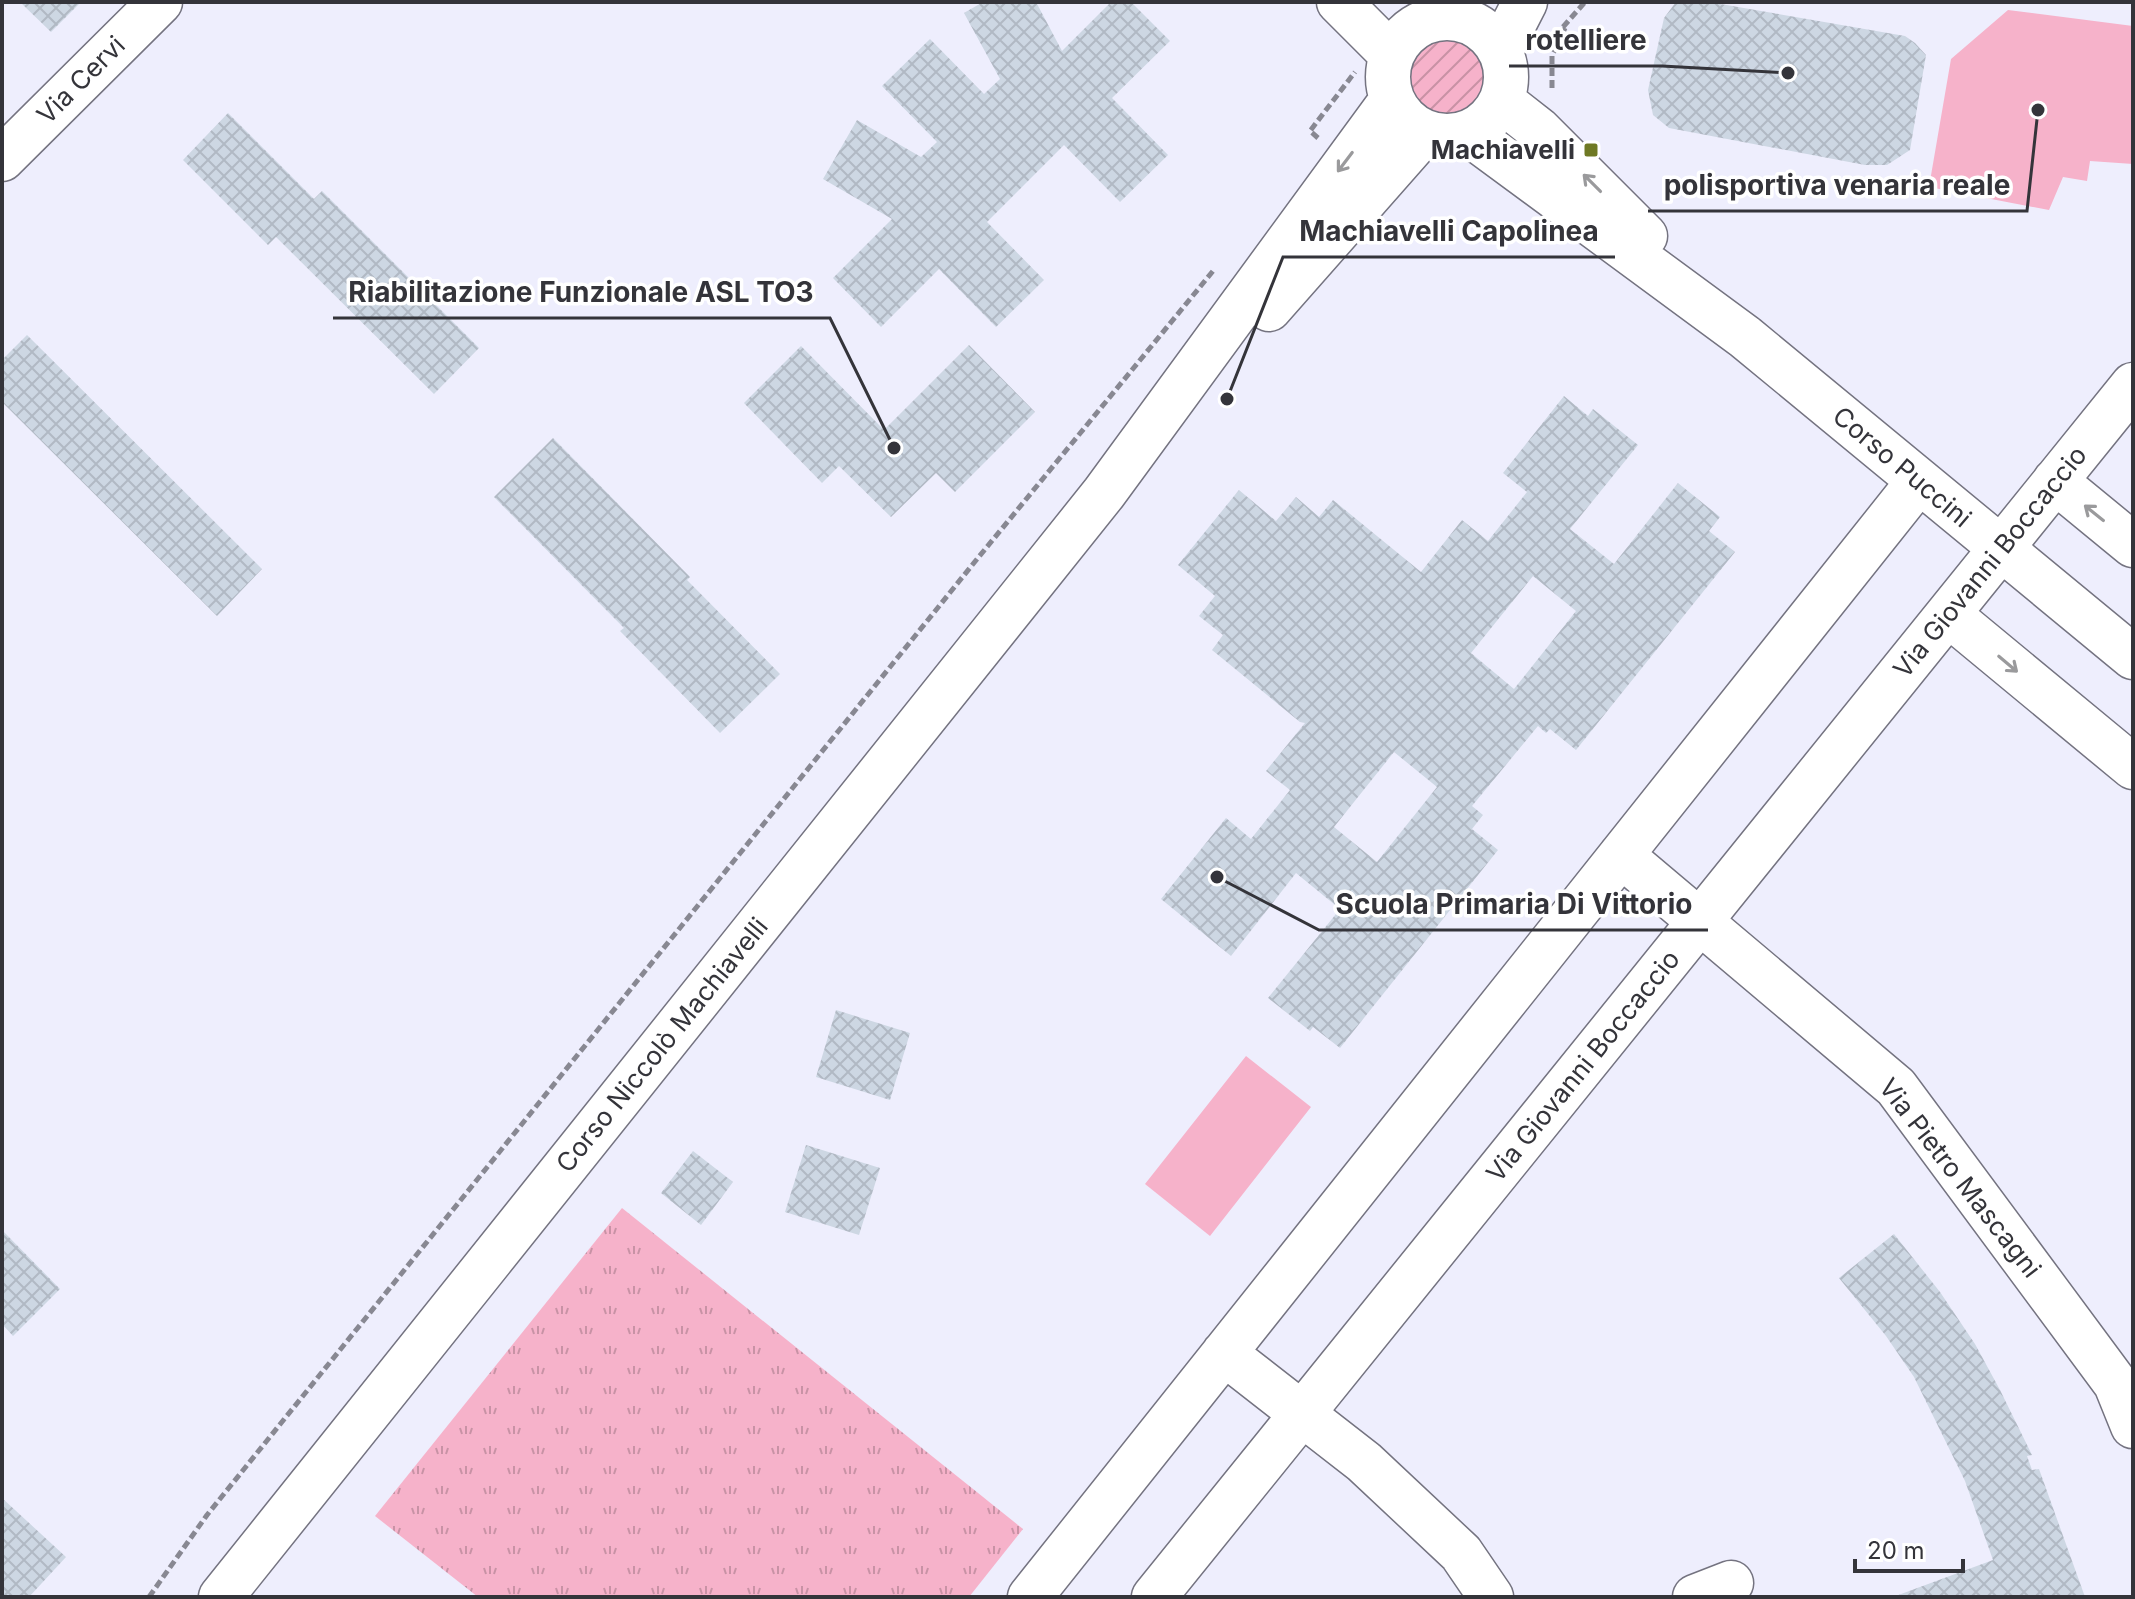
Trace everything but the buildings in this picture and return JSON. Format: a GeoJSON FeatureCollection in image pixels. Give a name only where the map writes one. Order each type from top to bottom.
{"type":"FeatureCollection","features":[{"type":"Feature","properties":{"kind":"street","name":"Via Cervi"},"geometry":{"type":"LineString","coordinates":[[2,159],[160,2]]}},
{"type":"Feature","properties":{"kind":"street"},"geometry":{"type":"LineString","coordinates":[[1339,2],[1392,55]]}},
{"type":"Feature","properties":{"kind":"street"},"geometry":{"type":"LineString","coordinates":[[1501,49],[1525,2]]}},
{"type":"Feature","properties":{"kind":"street"},"geometry":{"type":"LineString","coordinates":[[1439,11],[1484,30],[1501,49],[1507,74],[1502,101],[1487,122],[1468,133],[1446,137],[1425,132],[1406,120],[1392,100],[1388,75],[1392,55],[1402,37],[1439,11]]}},
{"type":"Feature","properties":{"kind":"street","name":"Corso Niccolò Machiavelli"},"geometry":{"type":"LineString","coordinates":[[221,1597],[1104,493],[1392,100]]}},
{"type":"Feature","properties":{"kind":"street"},"geometry":{"type":"LineString","coordinates":[[1502,101],[1539,130],[1745,337]]}},
{"type":"Feature","properties":{"kind":"street","name":"Corso Niccolò Machiavelli"},"geometry":{"type":"LineString","coordinates":[[1104,493],[1425,132]]}},
{"type":"Feature","properties":{"kind":"street"},"geometry":{"type":"LineString","coordinates":[[1468,133],[1745,337]]}},
{"type":"Feature","properties":{"kind":"street","name":"Corso Puccini"},"geometry":{"type":"LineString","coordinates":[[1745,337],[2133,657]]}},
{"type":"Feature","properties":{"kind":"street","name":"Via Giovanni Boccaccio"},"geometry":{"type":"LineString","coordinates":[[1154,1597],[2133,385]]}},
{"type":"Feature","properties":{"kind":"street"},"geometry":{"type":"LineString","coordinates":[[1030,1597],[1919,481]]}},
{"type":"Feature","properties":{"kind":"street"},"geometry":{"type":"LineString","coordinates":[[2055,481],[2133,545]]}},
{"type":"Feature","properties":{"kind":"street"},"geometry":{"type":"LineString","coordinates":[[1948,614],[2133,767]]}},
{"type":"Feature","properties":{"kind":"street","name":"Via Pietro Mascagni"},"geometry":{"type":"LineString","coordinates":[[1621,855],[1896,1087],[2125,1380],[2133,1426]]}},
{"type":"Feature","properties":{"kind":"street"},"geometry":{"type":"LineString","coordinates":[[1224,1353],[1364,1462],[1461,1553],[1491,1597]]}},
{"type":"Feature","properties":{"kind":"path"},"geometry":{"type":"LineString","coordinates":[[149,1597],[207,1515],[1221,261]]}},
{"type":"Feature","properties":{"kind":"green space"},"geometry":{"type":"Polygon","coordinates":[[[2008,10],[2133,26],[2133,164],[2090,161],[2087,181],[2063,177],[2049,210],[1929,187],[1951,59],[2008,10]]]}},
{"type":"Feature","properties":{"kind":"green space"},"geometry":{"type":"Polygon","coordinates":[[[1448,38],[1462,41],[1475,49],[1483,62],[1486,76],[1483,90],[1475,103],[1462,111],[1448,114],[1434,111],[1421,103],[1413,90],[1410,76],[1413,62],[1421,49],[1434,41],[1448,38]]]}},
{"type":"Feature","properties":{"kind":"green space"},"geometry":{"type":"Polygon","coordinates":[[[1246,1056],[1311,1107],[1210,1236],[1145,1184],[1246,1056]]]}},
{"type":"Feature","properties":{"kind":"green space"},"geometry":{"type":"Polygon","coordinates":[[[622,1208],[1023,1529],[969,1597],[478,1597],[375,1516],[622,1208]]]}},
{"type":"Feature","properties":{"kind":"place","name":"rotelliere"},"geometry":{"type":"Point","coordinates":[1788,73]}},
{"type":"Feature","properties":{"kind":"place","name":"polisportiva venaria reale"},"geometry":{"type":"Point","coordinates":[2038,110]}},
{"type":"Feature","properties":{"kind":"place","name":"Machiavelli"},"geometry":{"type":"Point","coordinates":[1591,150]}},
{"type":"Feature","properties":{"kind":"place","name":"Machiavelli Capolinea"},"geometry":{"type":"Point","coordinates":[1227,399]}},
{"type":"Feature","properties":{"kind":"place","name":"Riabilitazione Funzionale ASL TO3"},"geometry":{"type":"Point","coordinates":[894,448]}},
{"type":"Feature","properties":{"kind":"place","name":"Scuola Primaria Di Vittorio"},"geometry":{"type":"Point","coordinates":[1217,877]}}]}
